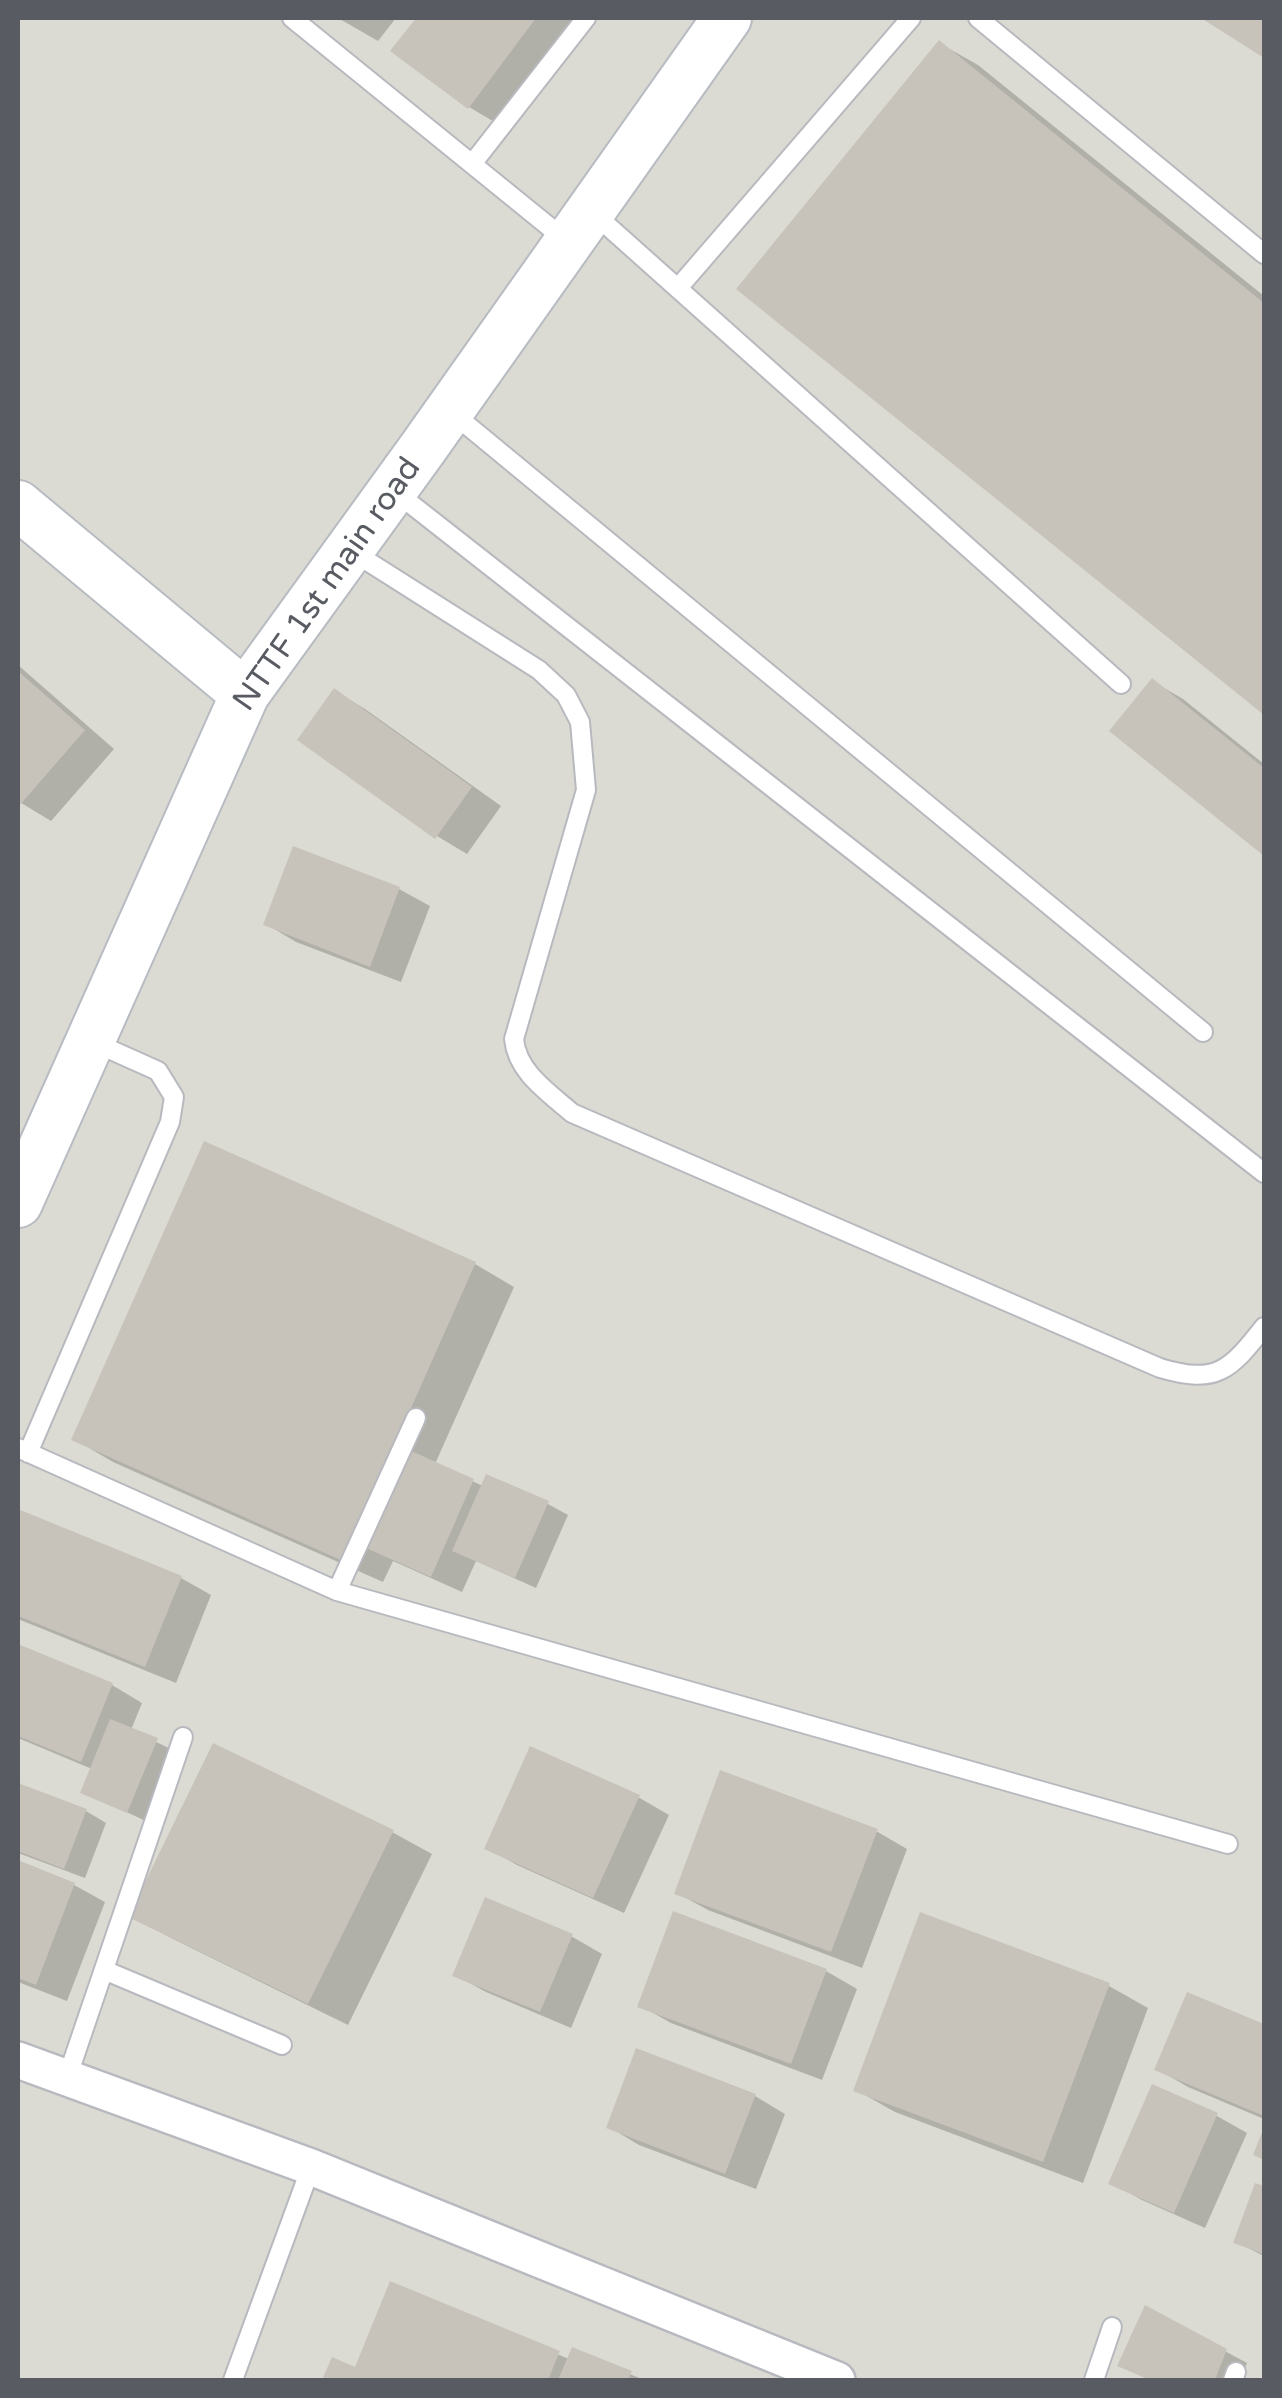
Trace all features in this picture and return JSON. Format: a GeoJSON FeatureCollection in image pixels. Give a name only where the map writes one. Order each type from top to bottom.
{"type":"FeatureCollection","features":[{"type":"Feature","properties":{"kind":"street","name":"NTTF 1st main road"},"geometry":{"type":"LineString","coordinates":[[18,1203],[245,694],[727,18]]}},
{"type":"Feature","properties":{"kind":"street"},"geometry":{"type":"LineString","coordinates":[[18,505],[245,694]]}},
{"type":"Feature","properties":{"kind":"street"},"geometry":{"type":"LineString","coordinates":[[18,2060],[311,2167],[837,2380]]}},
{"type":"Feature","properties":{"kind":"lane"},"geometry":{"type":"LineString","coordinates":[[292,18],[472,164],[678,288],[1120,684]]}},
{"type":"Feature","properties":{"kind":"lane"},"geometry":{"type":"LineString","coordinates":[[472,164],[586,18]]}},
{"type":"Feature","properties":{"kind":"lane"},"geometry":{"type":"LineString","coordinates":[[678,288],[910,18]]}},
{"type":"Feature","properties":{"kind":"lane"},"geometry":{"type":"LineString","coordinates":[[978,18],[1264,254]]}},
{"type":"Feature","properties":{"kind":"lane"},"geometry":{"type":"LineString","coordinates":[[450,410],[1202,1032]]}},
{"type":"Feature","properties":{"kind":"lane"},"geometry":{"type":"LineString","coordinates":[[393,490],[1264,1173]]}},
{"type":"Feature","properties":{"kind":"lane"},"geometry":{"type":"LineString","coordinates":[[350,550],[539,670],[566,695],[580,722],[586,790],[514,1039],[516,1054],[528,1074],[572,1112],[1160,1368],[1188,1376],[1212,1376],[1234,1364],[1264,1327]]}},
{"type":"Feature","properties":{"kind":"lane"},"geometry":{"type":"LineString","coordinates":[[90,1041],[158,1071],[174,1097],[170,1122],[23,1450],[336,1591],[1228,1844]]}},
{"type":"Feature","properties":{"kind":"lane"},"geometry":{"type":"LineString","coordinates":[[336,1591],[416,1418]]}},
{"type":"Feature","properties":{"kind":"lane"},"geometry":{"type":"LineString","coordinates":[[67,2078],[183,1737]]}},
{"type":"Feature","properties":{"kind":"lane"},"geometry":{"type":"LineString","coordinates":[[104,1970],[282,2045]]}},
{"type":"Feature","properties":{"kind":"lane"},"geometry":{"type":"LineString","coordinates":[[233,2380],[311,2167]]}},
{"type":"Feature","properties":{"kind":"lane"},"geometry":{"type":"LineString","coordinates":[[1094,2380],[1112,2327]]}},
{"type":"Feature","properties":{"kind":"shaded area"},"geometry":{"type":"Polygon","coordinates":[[[18,18],[1264,18],[1264,2380],[18,2380],[18,18]]]}},
{"type":"Feature","properties":{"kind":"building"},"geometry":{"type":"Polygon","coordinates":[[[416,18],[536,18],[468,109],[390,51],[416,18]]]}},
{"type":"Feature","properties":{"kind":"building"},"geometry":{"type":"Polygon","coordinates":[[[1201,18],[1264,18],[1264,58],[1201,18]]]}},
{"type":"Feature","properties":{"kind":"building"},"geometry":{"type":"Polygon","coordinates":[[[939,40],[1264,303],[1264,715],[736,289],[939,40]]]}},
{"type":"Feature","properties":{"kind":"building"},"geometry":{"type":"Polygon","coordinates":[[[18,671],[85,730],[19,806],[18,804],[18,671]]]}},
{"type":"Feature","properties":{"kind":"building"},"geometry":{"type":"Polygon","coordinates":[[[1152,678],[1264,768],[1264,856],[1109,731],[1152,678]]]}},
{"type":"Feature","properties":{"kind":"building"},"geometry":{"type":"Polygon","coordinates":[[[334,688],[472,787],[435,839],[297,740],[334,688]]]}},
{"type":"Feature","properties":{"kind":"building"},"geometry":{"type":"Polygon","coordinates":[[[293,846],[400,887],[370,967],[263,925],[293,846]]]}},
{"type":"Feature","properties":{"kind":"building"},"geometry":{"type":"Polygon","coordinates":[[[204,1141],[476,1262],[343,1561],[71,1440],[204,1141]]]}},
{"type":"Feature","properties":{"kind":"building"},"geometry":{"type":"Polygon","coordinates":[[[409,1450],[474,1479],[431,1577],[366,1548],[409,1450]]]}},
{"type":"Feature","properties":{"kind":"building"},"geometry":{"type":"Polygon","coordinates":[[[486,1474],[549,1501],[515,1578],[452,1551],[486,1474]]]}},
{"type":"Feature","properties":{"kind":"building"},"geometry":{"type":"Polygon","coordinates":[[[18,1509],[182,1576],[145,1667],[18,1616],[18,1509]]]}},
{"type":"Feature","properties":{"kind":"building"},"geometry":{"type":"Polygon","coordinates":[[[18,1644],[113,1683],[81,1762],[18,1736],[18,1644]]]}},
{"type":"Feature","properties":{"kind":"building"},"geometry":{"type":"Polygon","coordinates":[[[110,1719],[158,1738],[127,1813],[80,1793],[110,1719]]]}},
{"type":"Feature","properties":{"kind":"building"},"geometry":{"type":"Polygon","coordinates":[[[213,1743],[394,1830],[308,2004],[128,1917],[213,1743]]]}},
{"type":"Feature","properties":{"kind":"building"},"geometry":{"type":"Polygon","coordinates":[[[530,1746],[640,1795],[593,1898],[484,1849],[530,1746]]]}},
{"type":"Feature","properties":{"kind":"building"},"geometry":{"type":"Polygon","coordinates":[[[720,1770],[878,1829],[831,1952],[674,1894],[720,1770]]]}},
{"type":"Feature","properties":{"kind":"building"},"geometry":{"type":"Polygon","coordinates":[[[18,1783],[87,1809],[64,1869],[18,1851],[18,1783]]]}},
{"type":"Feature","properties":{"kind":"building"},"geometry":{"type":"Polygon","coordinates":[[[18,1860],[75,1883],[36,1985],[18,1978],[18,1860]]]}},
{"type":"Feature","properties":{"kind":"building"},"geometry":{"type":"Polygon","coordinates":[[[485,1897],[573,1934],[540,2012],[452,1976],[485,1897]]]}},
{"type":"Feature","properties":{"kind":"building"},"geometry":{"type":"Polygon","coordinates":[[[673,1911],[827,1969],[791,2064],[637,2007],[673,1911]]]}},
{"type":"Feature","properties":{"kind":"building"},"geometry":{"type":"Polygon","coordinates":[[[920,1912],[1110,1983],[1043,2162],[853,2091],[920,1912]]]}},
{"type":"Feature","properties":{"kind":"building"},"geometry":{"type":"Polygon","coordinates":[[[1187,1992],[1264,2024],[1264,2116],[1154,2070],[1187,1992]]]}},
{"type":"Feature","properties":{"kind":"building"},"geometry":{"type":"Polygon","coordinates":[[[636,2048],[756,2094],[725,2174],[606,2128],[636,2048]]]}},
{"type":"Feature","properties":{"kind":"building"},"geometry":{"type":"Polygon","coordinates":[[[1152,2084],[1218,2113],[1174,2213],[1108,2184],[1152,2084]]]}},
{"type":"Feature","properties":{"kind":"building"},"geometry":{"type":"Polygon","coordinates":[[[1264,2127],[1264,2160],[1253,2155],[1264,2127]]]}},
{"type":"Feature","properties":{"kind":"building"},"geometry":{"type":"Polygon","coordinates":[[[1255,2183],[1264,2186],[1264,2254],[1233,2243],[1255,2183]]]}},
{"type":"Feature","properties":{"kind":"building"},"geometry":{"type":"Polygon","coordinates":[[[390,2281],[560,2351],[548,2380],[322,2380],[332,2357],[355,2367],[390,2281]]]}},
{"type":"Feature","properties":{"kind":"building"},"geometry":{"type":"Polygon","coordinates":[[[1145,2305],[1227,2349],[1215,2380],[1150,2380],[1117,2366],[1145,2305]]]}},
{"type":"Feature","properties":{"kind":"building"},"geometry":{"type":"Polygon","coordinates":[[[572,2347],[632,2371],[628,2380],[558,2380],[572,2347]]]}}]}
